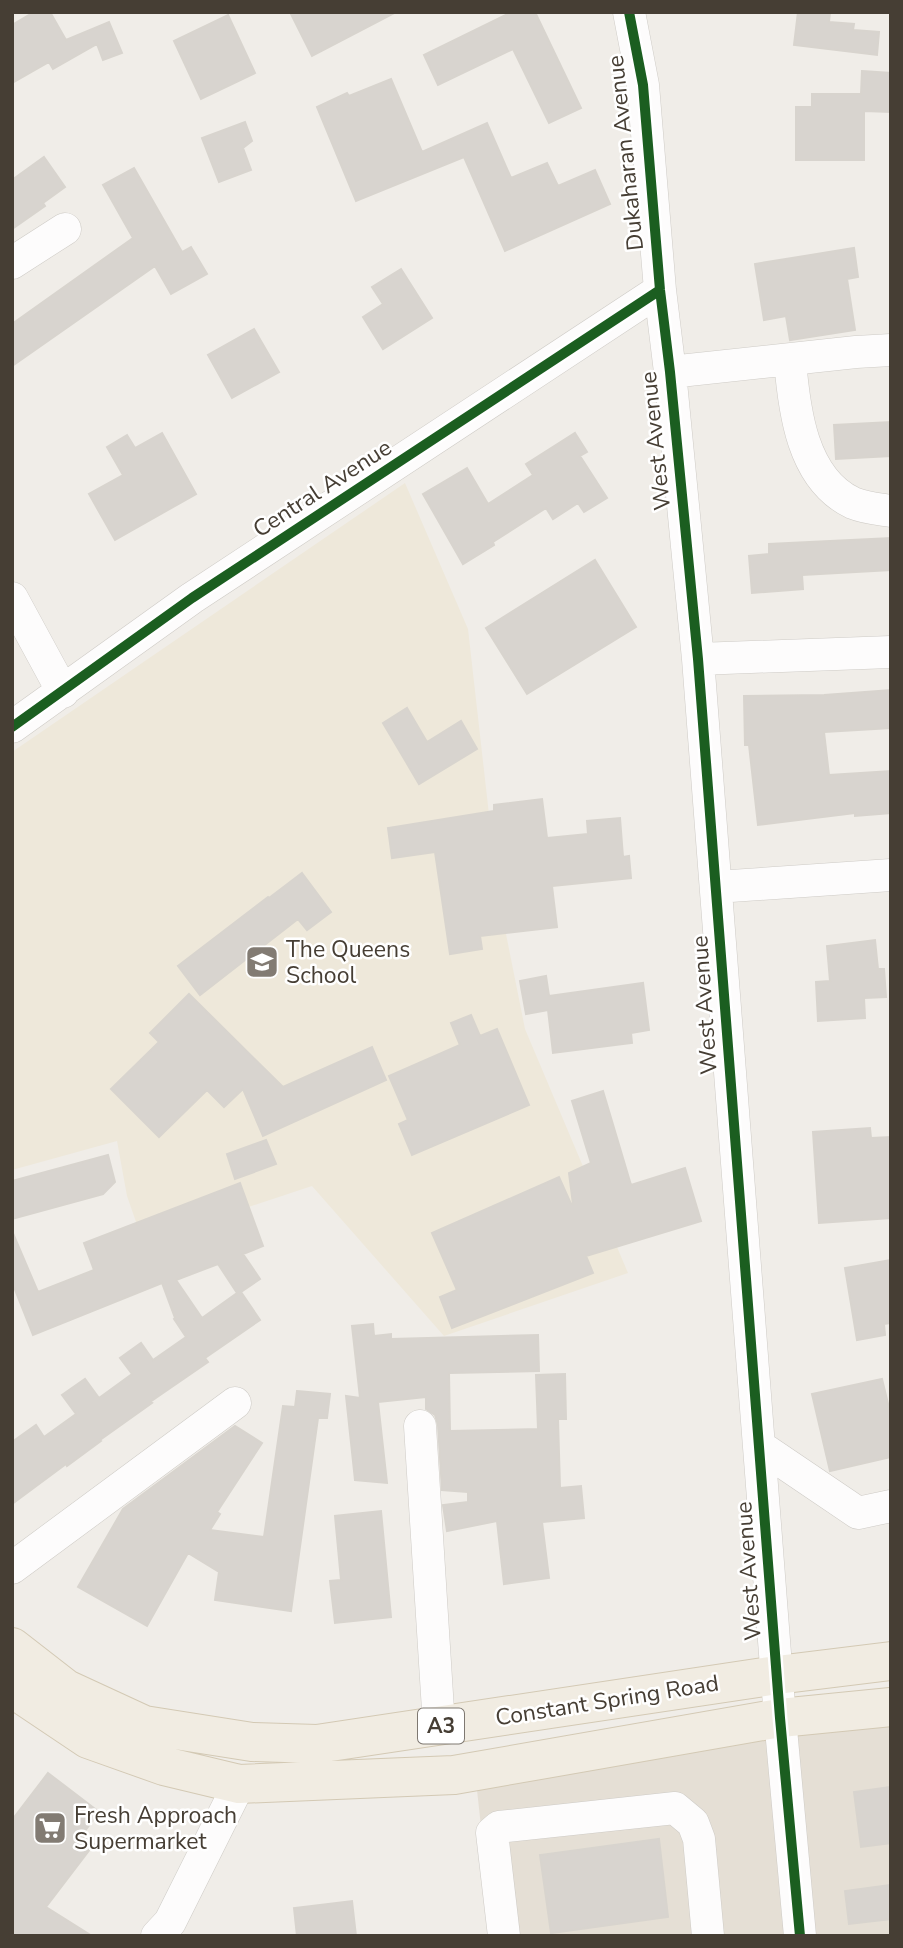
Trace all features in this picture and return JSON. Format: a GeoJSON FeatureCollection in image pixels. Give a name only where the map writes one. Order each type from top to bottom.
{"type":"FeatureCollection","features":[{"type":"Feature","properties":{"kind":"main road","name":"Constant Spring Road"},"geometry":{"type":"LineString","coordinates":[[12,1647],[65,1689],[144,1725],[252,1742],[317,1744],[777,1675],[891,1661]]}},
{"type":"Feature","properties":{"kind":"main road","name":"Constant Spring Road"},"geometry":{"type":"LineString","coordinates":[[12,1688],[88,1739],[164,1766],[239,1784],[454,1775],[780,1718],[891,1707]]}},
{"type":"Feature","properties":{"kind":"street","name":"Dukaharan Avenue"},"geometry":{"type":"LineString","coordinates":[[629,12],[643,85],[660,290]]}},
{"type":"Feature","properties":{"kind":"street"},"geometry":{"type":"LineString","coordinates":[[12,262],[65,229]]}},
{"type":"Feature","properties":{"kind":"street","name":"West Avenue"},"geometry":{"type":"LineString","coordinates":[[660,290],[698,659],[780,1718],[800,1936]]}},
{"type":"Feature","properties":{"kind":"street","name":"Central Avenue"},"geometry":{"type":"LineString","coordinates":[[12,727],[192,598],[660,290]]}},
{"type":"Feature","properties":{"kind":"street"},"geometry":{"type":"LineString","coordinates":[[670,372],[891,350]]}},
{"type":"Feature","properties":{"kind":"street"},"geometry":{"type":"LineString","coordinates":[[790,360],[799,427],[818,474],[829,487],[854,503],[891,511]]}},
{"type":"Feature","properties":{"kind":"street"},"geometry":{"type":"LineString","coordinates":[[12,598],[63,692]]}},
{"type":"Feature","properties":{"kind":"street"},"geometry":{"type":"LineString","coordinates":[[698,659],[891,652]]}},
{"type":"Feature","properties":{"kind":"street"},"geometry":{"type":"LineString","coordinates":[[716,887],[891,875]]}},
{"type":"Feature","properties":{"kind":"street"},"geometry":{"type":"LineString","coordinates":[[12,1568],[235,1403]]}},
{"type":"Feature","properties":{"kind":"street"},"geometry":{"type":"LineString","coordinates":[[420,1426],[439,1726]]}},
{"type":"Feature","properties":{"kind":"street"},"geometry":{"type":"LineString","coordinates":[[759,1446],[858,1513],[891,1506]]}},
{"type":"Feature","properties":{"kind":"street"},"geometry":{"type":"LineString","coordinates":[[157,1936],[170,1922],[239,1784]]}},
{"type":"Feature","properties":{"kind":"street"},"geometry":{"type":"LineString","coordinates":[[504,1936],[492,1833],[499,1826],[676,1808],[693,1823],[699,1839],[708,1936]]}},
{"type":"Feature","properties":{"kind":"shaded area","name":"The Queens School"},"geometry":{"type":"Polygon","coordinates":[[[405,483],[468,629],[498,894],[525,1029],[628,1273],[444,1336],[312,1186],[143,1242],[127,1196],[117,1141],[12,1170],[12,752],[405,483]]]}},
{"type":"Feature","properties":{"kind":"shaded area"},"geometry":{"type":"Polygon","coordinates":[[[891,1702],[891,1936],[493,1936],[476,1781],[891,1702]]]}},
{"type":"Feature","properties":{"kind":"building"},"geometry":{"type":"Polygon","coordinates":[[[34,12],[50,12],[66,40],[109,22],[122,53],[103,60],[97,44],[53,69],[49,62],[12,83],[12,25],[34,12]]]}},
{"type":"Feature","properties":{"kind":"building"},"geometry":{"type":"Polygon","coordinates":[[[290,12],[396,12],[312,56],[290,12]]]}},
{"type":"Feature","properties":{"kind":"building"},"geometry":{"type":"Polygon","coordinates":[[[512,12],[535,12],[581,108],[549,123],[513,49],[438,85],[424,55],[512,12]]]}},
{"type":"Feature","properties":{"kind":"building"},"geometry":{"type":"Polygon","coordinates":[[[798,12],[830,12],[829,22],[854,24],[853,30],[879,32],[877,55],[794,45],[798,12]]]}},
{"type":"Feature","properties":{"kind":"building"},"geometry":{"type":"Polygon","coordinates":[[[228,15],[255,73],[201,99],[174,41],[228,15]]]}},
{"type":"Feature","properties":{"kind":"building"},"geometry":{"type":"Polygon","coordinates":[[[862,71],[891,73],[891,112],[864,111],[864,160],[796,160],[796,107],[812,107],[812,94],[861,94],[862,71]]]}},
{"type":"Feature","properties":{"kind":"building"},"geometry":{"type":"Polygon","coordinates":[[[391,79],[422,152],[487,123],[511,178],[547,163],[558,186],[595,170],[610,204],[505,251],[464,157],[356,201],[317,107],[347,93],[349,96],[391,79]]]}},
{"type":"Feature","properties":{"kind":"building"},"geometry":{"type":"Polygon","coordinates":[[[245,122],[252,141],[243,148],[251,170],[219,182],[202,138],[245,122]]]}},
{"type":"Feature","properties":{"kind":"building"},"geometry":{"type":"Polygon","coordinates":[[[44,157],[65,187],[43,203],[45,206],[12,229],[12,180],[44,157]]]}},
{"type":"Feature","properties":{"kind":"building"},"geometry":{"type":"Polygon","coordinates":[[[134,168],[182,252],[191,247],[207,274],[171,294],[155,266],[12,366],[12,324],[133,238],[103,185],[134,168]]]}},
{"type":"Feature","properties":{"kind":"building"},"geometry":{"type":"Polygon","coordinates":[[[854,248],[858,277],[847,279],[855,330],[790,340],[786,316],[764,320],[755,264],[854,248]]]}},
{"type":"Feature","properties":{"kind":"building"},"geometry":{"type":"Polygon","coordinates":[[[401,269],[432,318],[383,349],[363,317],[383,304],[372,287],[401,269]]]}},
{"type":"Feature","properties":{"kind":"building"},"geometry":{"type":"Polygon","coordinates":[[[254,329],[279,372],[232,398],[208,355],[254,329]]]}},
{"type":"Feature","properties":{"kind":"building"},"geometry":{"type":"Polygon","coordinates":[[[891,422],[891,456],[836,459],[834,425],[891,422]]]}},
{"type":"Feature","properties":{"kind":"building"},"geometry":{"type":"Polygon","coordinates":[[[162,433],[196,494],[115,540],[89,494],[123,475],[107,447],[127,435],[135,448],[162,433]]]}},
{"type":"Feature","properties":{"kind":"building"},"geometry":{"type":"Polygon","coordinates":[[[575,433],[587,452],[580,456],[607,498],[584,512],[578,503],[553,519],[546,508],[463,564],[423,494],[467,468],[488,504],[533,475],[526,464],[575,433]]]}},
{"type":"Feature","properties":{"kind":"building"},"geometry":{"type":"Polygon","coordinates":[[[891,538],[891,570],[802,575],[803,589],[752,593],[749,556],[769,554],[769,544],[891,538]]]}},
{"type":"Feature","properties":{"kind":"building"},"geometry":{"type":"Polygon","coordinates":[[[595,560],[636,627],[527,694],[486,628],[595,560]]]}},
{"type":"Feature","properties":{"kind":"building"},"geometry":{"type":"Polygon","coordinates":[[[891,690],[891,728],[824,732],[829,775],[891,771],[891,813],[855,816],[855,813],[758,825],[749,745],[745,745],[744,696],[824,695],[891,690]]]}},
{"type":"Feature","properties":{"kind":"building"},"geometry":{"type":"Polygon","coordinates":[[[407,708],[427,742],[461,721],[477,749],[419,784],[383,723],[407,708]]]}},
{"type":"Feature","properties":{"kind":"building"},"geometry":{"type":"Polygon","coordinates":[[[542,799],[547,838],[588,834],[587,821],[620,818],[623,857],[629,856],[631,878],[552,886],[557,927],[480,936],[482,949],[450,954],[435,852],[392,858],[388,828],[494,811],[494,805],[542,799]]]}},
{"type":"Feature","properties":{"kind":"building"},"geometry":{"type":"Polygon","coordinates":[[[302,873],[331,912],[307,930],[298,919],[200,995],[178,966],[302,873]]]}},
{"type":"Feature","properties":{"kind":"building"},"geometry":{"type":"Polygon","coordinates":[[[875,940],[878,969],[884,969],[886,997],[864,998],[865,1018],[818,1021],[816,982],[830,981],[827,946],[875,940]]]}},
{"type":"Feature","properties":{"kind":"building"},"geometry":{"type":"Polygon","coordinates":[[[546,976],[549,996],[643,983],[649,1030],[631,1033],[632,1043],[553,1053],[548,1010],[526,1014],[520,981],[546,976]]]}},
{"type":"Feature","properties":{"kind":"building"},"geometry":{"type":"Polygon","coordinates":[[[189,994],[283,1087],[372,1047],[386,1080],[263,1136],[243,1089],[224,1107],[207,1090],[159,1137],[111,1089],[159,1042],[150,1033],[189,994]]]}},
{"type":"Feature","properties":{"kind":"building"},"geometry":{"type":"Polygon","coordinates":[[[471,1015],[480,1036],[497,1029],[529,1105],[412,1155],[399,1124],[408,1120],[389,1076],[460,1045],[451,1023],[471,1015]]]}},
{"type":"Feature","properties":{"kind":"building"},"geometry":{"type":"Polygon","coordinates":[[[603,1091],[631,1185],[685,1168],[701,1221],[586,1256],[593,1273],[452,1328],[440,1297],[457,1290],[432,1233],[559,1177],[573,1204],[569,1173],[591,1163],[572,1101],[603,1091]]]}},
{"type":"Feature","properties":{"kind":"building"},"geometry":{"type":"Polygon","coordinates":[[[870,1128],[871,1138],[891,1137],[891,1218],[819,1223],[813,1132],[870,1128]]]}},
{"type":"Feature","properties":{"kind":"building"},"geometry":{"type":"Polygon","coordinates":[[[266,1140],[276,1164],[235,1179],[227,1154],[266,1140]]]}},
{"type":"Feature","properties":{"kind":"building"},"geometry":{"type":"Polygon","coordinates":[[[108,1155],[115,1182],[103,1194],[12,1219],[12,1181],[108,1155]]]}},
{"type":"Feature","properties":{"kind":"building"},"geometry":{"type":"Polygon","coordinates":[[[240,1183],[263,1246],[243,1254],[260,1279],[241,1292],[260,1320],[205,1358],[208,1362],[12,1504],[12,1442],[36,1425],[44,1437],[76,1414],[62,1395],[85,1379],[99,1398],[132,1374],[120,1358],[141,1343],[153,1360],[186,1337],[174,1319],[162,1283],[33,1335],[12,1282],[12,1231],[38,1292],[94,1270],[84,1243],[240,1183]],[[218,1264],[176,1280],[202,1318],[237,1293],[218,1264]]]}},
{"type":"Feature","properties":{"kind":"building"},"geometry":{"type":"Polygon","coordinates":[[[891,1260],[891,1323],[884,1324],[885,1335],[857,1340],[845,1268],[891,1260]]]}},
{"type":"Feature","properties":{"kind":"building"},"geometry":{"type":"Polygon","coordinates":[[[373,1324],[374,1336],[391,1334],[391,1339],[538,1335],[539,1371],[449,1373],[450,1431],[538,1429],[536,1375],[565,1374],[566,1419],[558,1419],[560,1488],[581,1486],[584,1518],[542,1522],[549,1578],[504,1584],[497,1521],[447,1531],[443,1505],[468,1502],[468,1492],[442,1490],[438,1425],[435,1415],[426,1409],[426,1397],[378,1402],[387,1483],[355,1480],[346,1396],[360,1398],[352,1326],[373,1324]]]}},
{"type":"Feature","properties":{"kind":"building"},"geometry":{"type":"Polygon","coordinates":[[[882,1379],[891,1416],[891,1457],[830,1471],[812,1394],[882,1379]]]}},
{"type":"Feature","properties":{"kind":"building"},"geometry":{"type":"Polygon","coordinates":[[[297,1391],[330,1394],[327,1418],[318,1418],[291,1611],[215,1600],[219,1572],[188,1553],[147,1626],[78,1587],[123,1509],[235,1426],[262,1443],[217,1512],[220,1514],[210,1530],[264,1537],[283,1406],[295,1407],[297,1391]]]}},
{"type":"Feature","properties":{"kind":"building"},"geometry":{"type":"Polygon","coordinates":[[[381,1511],[391,1617],[335,1623],[330,1581],[341,1580],[335,1516],[381,1511]]]}},
{"type":"Feature","properties":{"kind":"building","name":"Fresh Approach Supermarket"},"geometry":{"type":"Polygon","coordinates":[[[48,1773],[99,1812],[82,1835],[94,1844],[46,1907],[92,1936],[12,1936],[12,1820],[48,1773]]]}},
{"type":"Feature","properties":{"kind":"building"},"geometry":{"type":"Polygon","coordinates":[[[891,1787],[891,1843],[861,1847],[854,1792],[891,1787]]]}},
{"type":"Feature","properties":{"kind":"building"},"geometry":{"type":"Polygon","coordinates":[[[659,1839],[668,1917],[551,1933],[540,1855],[659,1839]]]}},
{"type":"Feature","properties":{"kind":"building"},"geometry":{"type":"Polygon","coordinates":[[[891,1885],[891,1919],[849,1924],[845,1891],[891,1885]]]}},
{"type":"Feature","properties":{"kind":"building"},"geometry":{"type":"Polygon","coordinates":[[[352,1901],[356,1936],[297,1936],[294,1908],[352,1901]]]}},
{"type":"Feature","properties":{"kind":"cycle path"},"geometry":{"type":"LineString","coordinates":[[629,12],[643,85],[660,290],[698,659],[780,1718],[800,1936]]}},
{"type":"Feature","properties":{"kind":"cycle path"},"geometry":{"type":"LineString","coordinates":[[12,727],[192,598],[660,290]]}},
{"type":"Feature","properties":{"kind":"place","name":"The Queens School"},"geometry":{"type":"Point","coordinates":[262,962]}},
{"type":"Feature","properties":{"kind":"place","name":"Fresh Approach Supermarket"},"geometry":{"type":"Point","coordinates":[50,1828]}}]}
